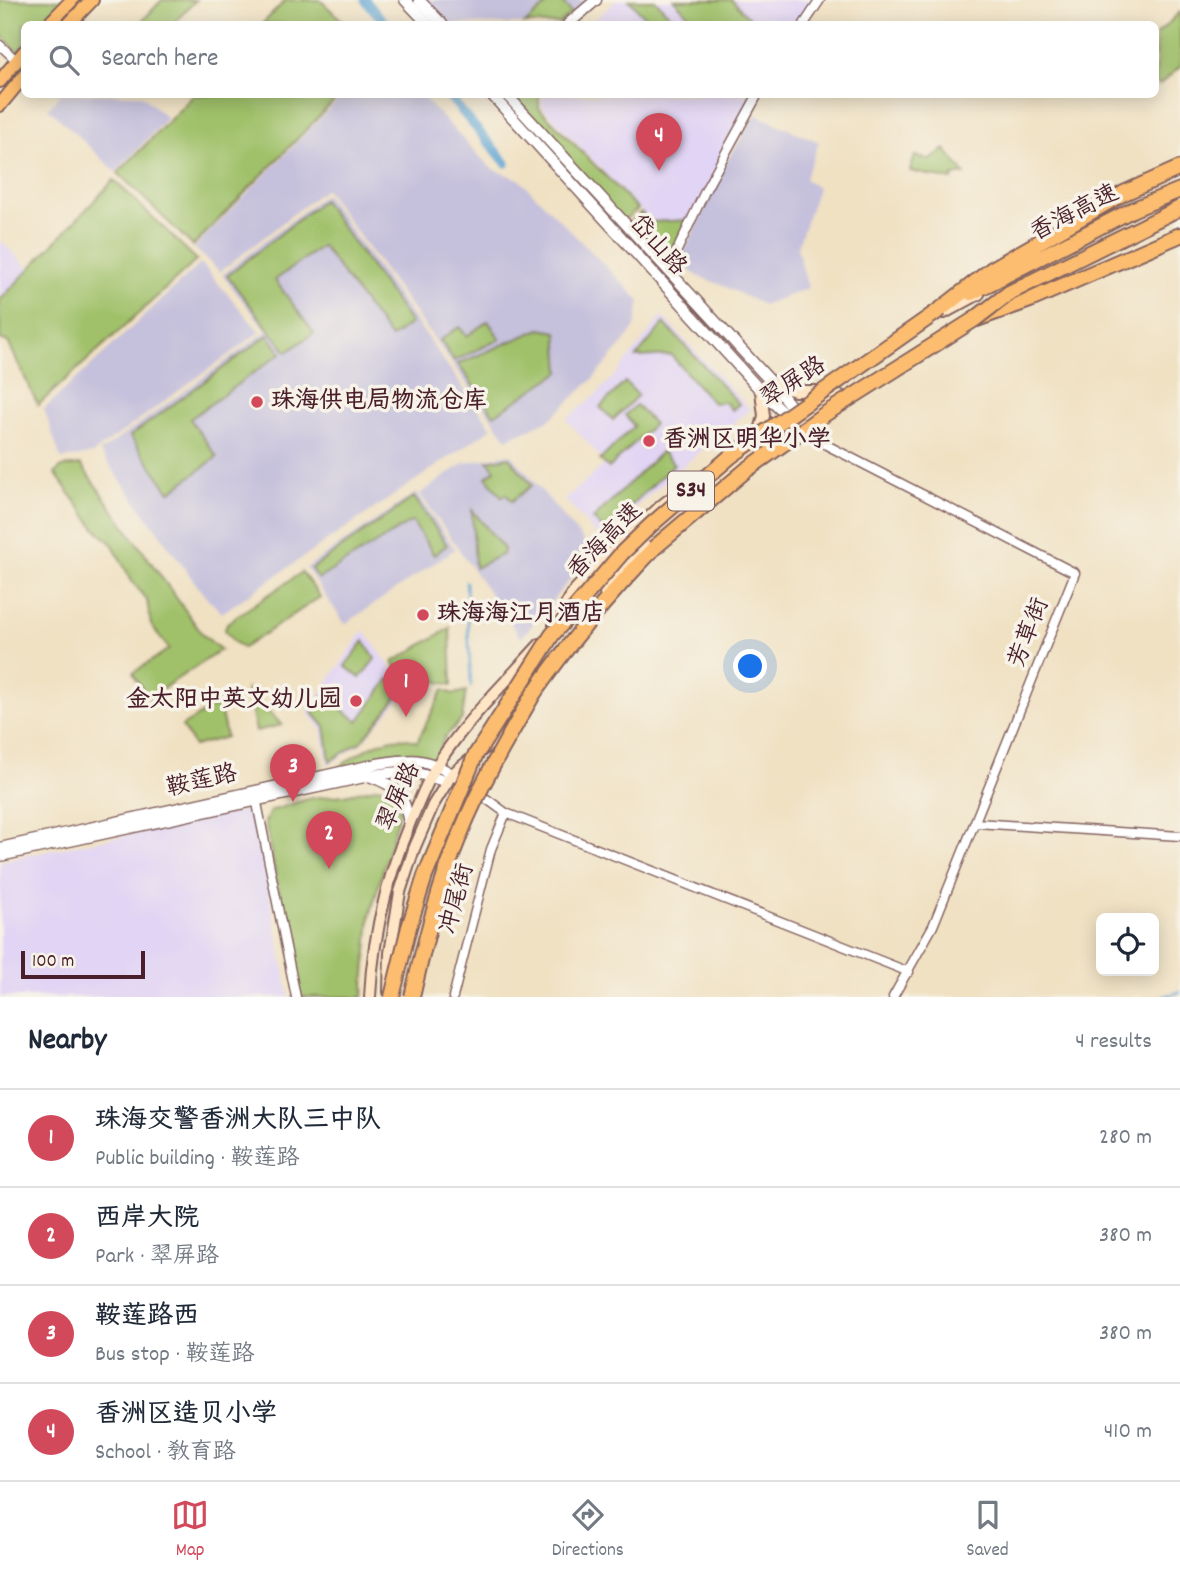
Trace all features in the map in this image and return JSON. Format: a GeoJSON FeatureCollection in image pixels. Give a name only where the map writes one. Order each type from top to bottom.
{"type":"FeatureCollection","features":[{"type":"Feature","properties":{"kind":"highway"},"geometry":{"type":"LineString","coordinates":[[941,309],[992,269],[1124,193],[1180,168]]}},
{"type":"Feature","properties":{"kind":"highway","name":"香海高速"},"geometry":{"type":"LineString","coordinates":[[391,997],[425,876],[475,756],[552,635],[622,554],[651,525],[731,456],[941,309],[1134,209],[1180,190]]}},
{"type":"Feature","properties":{"kind":"highway","name":"香海高速"},"geometry":{"type":"LineString","coordinates":[[412,997],[427,932],[461,832],[483,785],[534,693],[580,629],[654,548],[745,471],[825,414],[975,320],[1009,293],[1180,208]]}},
{"type":"Feature","properties":{"kind":"highway"},"geometry":{"type":"LineString","coordinates":[[975,320],[1030,300],[1180,235]]}},
{"type":"Feature","properties":{"kind":"main road"},"geometry":{"type":"LineString","coordinates":[[52,21],[72,0]]}},
{"type":"Feature","properties":{"kind":"main road"},"geometry":{"type":"LineString","coordinates":[[72,21],[92,0]]}},
{"type":"Feature","properties":{"kind":"main road"},"geometry":{"type":"LineString","coordinates":[[0,81],[21,57]]}},
{"type":"Feature","properties":{"kind":"main road"},"geometry":{"type":"LineString","coordinates":[[0,105],[21,80]]}},
{"type":"Feature","properties":{"kind":"main road","name":"翠屏路"},"geometry":{"type":"LineString","coordinates":[[370,997],[386,889],[409,823],[437,765],[451,744],[547,637],[574,591],[603,561],[662,505],[787,410],[937,317],[1018,272],[1180,190]]}},
{"type":"Feature","properties":{"kind":"main road","name":"翠屏路"},"geometry":{"type":"LineString","coordinates":[[391,997],[390,953],[400,892],[414,849],[433,805],[449,778],[499,737],[563,646],[630,561],[738,466],[799,421],[958,326],[1180,215]]}},
{"type":"Feature","properties":{"kind":"main road"},"geometry":{"type":"LineString","coordinates":[[773,384],[795,391],[818,391]]}},
{"type":"Feature","properties":{"kind":"main road"},"geometry":{"type":"LineString","coordinates":[[760,432],[764,416],[761,391]]}},
{"type":"Feature","properties":{"kind":"main road"},"geometry":{"type":"LineString","coordinates":[[386,889],[400,892]]}},
{"type":"Feature","properties":{"kind":"street"},"geometry":{"type":"LineString","coordinates":[[405,0],[425,21]]}},
{"type":"Feature","properties":{"kind":"street"},"geometry":{"type":"LineString","coordinates":[[419,0],[439,21]]}},
{"type":"Feature","properties":{"kind":"street"},"geometry":{"type":"LineString","coordinates":[[572,21],[596,0]]}},
{"type":"Feature","properties":{"kind":"street"},"geometry":{"type":"LineString","coordinates":[[806,21],[820,0]]}},
{"type":"Feature","properties":{"kind":"street"},"geometry":{"type":"LineString","coordinates":[[0,45],[21,57]]}},
{"type":"Feature","properties":{"kind":"street","name":"岱山路"},"geometry":{"type":"LineString","coordinates":[[495,98],[761,391],[799,421]]}},
{"type":"Feature","properties":{"kind":"street","name":"岱山路"},"geometry":{"type":"LineString","coordinates":[[510,98],[773,384],[787,410]]}},
{"type":"Feature","properties":{"kind":"street"},"geometry":{"type":"LineString","coordinates":[[669,271],[707,187],[756,98]]}},
{"type":"Feature","properties":{"kind":"street","name":"芳草街"},"geometry":{"type":"LineString","coordinates":[[799,421],[807,435],[1074,573],[933,926],[893,997]]}},
{"type":"Feature","properties":{"kind":"street","name":"鞍莲路"},"geometry":{"type":"LineString","coordinates":[[0,856],[401,760],[425,761],[437,765],[449,778]]}},
{"type":"Feature","properties":{"kind":"street","name":"鞍莲路"},"geometry":{"type":"LineString","coordinates":[[0,848],[255,795],[369,776],[404,771],[449,778]]}},
{"type":"Feature","properties":{"kind":"street"},"geometry":{"type":"LineString","coordinates":[[369,776],[388,783],[403,796],[409,823]]}},
{"type":"Feature","properties":{"kind":"street"},"geometry":{"type":"LineString","coordinates":[[449,778],[506,813],[909,972]]}},
{"type":"Feature","properties":{"kind":"street"},"geometry":{"type":"LineString","coordinates":[[255,795],[296,997]]}},
{"type":"Feature","properties":{"kind":"street","name":"冲尾街"},"geometry":{"type":"LineString","coordinates":[[453,997],[491,849],[506,813]]}},
{"type":"Feature","properties":{"kind":"street"},"geometry":{"type":"LineString","coordinates":[[976,823],[1180,836]]}},
{"type":"Feature","properties":{"kind":"shaded area"},"geometry":{"type":"Polygon","coordinates":[[[420,0],[590,0],[566,21],[439,21],[420,0]]]}},
{"type":"Feature","properties":{"kind":"shaded area"},"geometry":{"type":"Polygon","coordinates":[[[617,0],[815,0],[803,21],[593,21],[617,0]]]}},
{"type":"Feature","properties":{"kind":"shaded area"},"geometry":{"type":"Polygon","coordinates":[[[57,98],[145,98],[167,118],[116,172],[48,108],[57,98]]]}},
{"type":"Feature","properties":{"kind":"shaded area"},"geometry":{"type":"Polygon","coordinates":[[[340,98],[424,98],[492,169],[519,179],[640,301],[635,327],[592,380],[549,420],[507,439],[325,189],[220,272],[194,248],[340,98]]]}},
{"type":"Feature","properties":{"kind":"shaded area"},"geometry":{"type":"Polygon","coordinates":[[[542,98],[756,98],[691,220],[651,221],[542,107],[542,98]]]}},
{"type":"Feature","properties":{"kind":"shaded area"},"geometry":{"type":"Polygon","coordinates":[[[756,115],[819,142],[805,179],[818,188],[797,248],[808,288],[763,305],[699,277],[679,262],[727,161],[756,115]]]}},
{"type":"Feature","properties":{"kind":"shaded area"},"geometry":{"type":"Polygon","coordinates":[[[325,194],[492,428],[222,613],[204,595],[100,452],[267,331],[222,275],[325,194]]]}},
{"type":"Feature","properties":{"kind":"shaded area"},"geometry":{"type":"Polygon","coordinates":[[[0,240],[30,269],[0,299],[0,240]]]}},
{"type":"Feature","properties":{"kind":"shaded area"},"geometry":{"type":"Polygon","coordinates":[[[201,263],[260,332],[92,454],[61,459],[44,409],[201,263]]]}},
{"type":"Feature","properties":{"kind":"shaded area","name":"香洲区明华小学"},"geometry":{"type":"Polygon","coordinates":[[[662,316],[750,409],[599,538],[565,499],[606,463],[566,419],[594,397],[617,373],[662,316]]]}},
{"type":"Feature","properties":{"kind":"shaded area"},"geometry":{"type":"Polygon","coordinates":[[[511,454],[593,552],[521,638],[420,494],[464,463],[511,454]]]}},
{"type":"Feature","properties":{"kind":"shaded area"},"geometry":{"type":"Polygon","coordinates":[[[416,493],[455,549],[345,624],[306,568],[416,493]]]}},
{"type":"Feature","properties":{"kind":"shaded area","name":"金太阳中英文幼儿园"},"geometry":{"type":"Polygon","coordinates":[[[364,630],[407,690],[362,743],[328,765],[322,729],[307,712],[364,630]]]}},
{"type":"Feature","properties":{"kind":"shaded area"},"geometry":{"type":"Polygon","coordinates":[[[253,809],[289,997],[0,997],[0,861],[253,809]]]}},
{"type":"Feature","properties":{"kind":"green space"},"geometry":{"type":"Polygon","coordinates":[[[0,0],[64,0],[45,21],[21,21],[21,48],[18,52],[0,34],[0,0]]]}},
{"type":"Feature","properties":{"kind":"green space"},"geometry":{"type":"Polygon","coordinates":[[[162,0],[196,0],[176,21],[142,21],[162,0]]]}},
{"type":"Feature","properties":{"kind":"green space"},"geometry":{"type":"Polygon","coordinates":[[[286,0],[320,0],[343,21],[265,21],[286,0]]]}},
{"type":"Feature","properties":{"kind":"green space"},"geometry":{"type":"Polygon","coordinates":[[[552,0],[560,0],[572,13],[563,21],[528,21],[552,0]]]}},
{"type":"Feature","properties":{"kind":"green space"},"geometry":{"type":"Polygon","coordinates":[[[629,0],[655,0],[675,21],[649,21],[629,0]]]}},
{"type":"Feature","properties":{"kind":"green space"},"geometry":{"type":"Polygon","coordinates":[[[674,0],[732,0],[750,21],[694,21],[674,0]]]}},
{"type":"Feature","properties":{"kind":"green space"},"geometry":{"type":"Polygon","coordinates":[[[1180,12],[1180,67],[1159,85],[1159,32],[1180,12]]]}},
{"type":"Feature","properties":{"kind":"green space"},"geometry":{"type":"Polygon","coordinates":[[[191,98],[337,98],[193,246],[118,173],[191,98]]]}},
{"type":"Feature","properties":{"kind":"green space"},"geometry":{"type":"Polygon","coordinates":[[[505,98],[539,98],[539,108],[638,209],[618,225],[505,98]]]}},
{"type":"Feature","properties":{"kind":"green space"},"geometry":{"type":"Polygon","coordinates":[[[945,149],[965,174],[953,176],[952,180],[910,171],[915,156],[930,160],[945,149]]]}},
{"type":"Feature","properties":{"kind":"green space"},"geometry":{"type":"Polygon","coordinates":[[[114,180],[197,260],[38,405],[8,342],[0,339],[0,300],[114,180]]]}},
{"type":"Feature","properties":{"kind":"green space"},"geometry":{"type":"Polygon","coordinates":[[[323,200],[411,323],[391,338],[322,246],[275,280],[314,333],[287,352],[227,276],[323,200]]]}},
{"type":"Feature","properties":{"kind":"green space"},"geometry":{"type":"Polygon","coordinates":[[[641,212],[651,222],[688,220],[663,278],[620,230],[641,212]]]}},
{"type":"Feature","properties":{"kind":"green space"},"geometry":{"type":"Polygon","coordinates":[[[488,321],[500,339],[454,361],[440,340],[459,327],[467,336],[488,321]]]}},
{"type":"Feature","properties":{"kind":"green space"},"geometry":{"type":"Polygon","coordinates":[[[664,323],[739,404],[732,410],[725,402],[713,403],[671,355],[636,357],[664,323]]]}},
{"type":"Feature","properties":{"kind":"green space"},"geometry":{"type":"Polygon","coordinates":[[[540,329],[557,332],[560,372],[494,415],[458,364],[540,329]]]}},
{"type":"Feature","properties":{"kind":"green space"},"geometry":{"type":"Polygon","coordinates":[[[268,335],[281,353],[190,419],[217,457],[170,492],[130,436],[268,335]]]}},
{"type":"Feature","properties":{"kind":"green space"},"geometry":{"type":"Polygon","coordinates":[[[625,382],[638,395],[613,420],[600,407],[625,382]]]}},
{"type":"Feature","properties":{"kind":"green space"},"geometry":{"type":"Polygon","coordinates":[[[636,405],[654,424],[609,468],[600,460],[634,426],[625,415],[636,405]]]}},
{"type":"Feature","properties":{"kind":"green space"},"geometry":{"type":"Polygon","coordinates":[[[662,451],[674,464],[605,531],[593,519],[662,451]]]}},
{"type":"Feature","properties":{"kind":"green space"},"geometry":{"type":"Polygon","coordinates":[[[509,457],[532,485],[512,501],[506,494],[502,497],[486,477],[495,470],[488,461],[509,457]]]}},
{"type":"Feature","properties":{"kind":"green space"},"geometry":{"type":"Polygon","coordinates":[[[81,465],[203,635],[221,650],[148,698],[133,673],[169,649],[151,625],[147,600],[131,580],[113,545],[95,528],[55,473],[62,467],[81,465]]]}},
{"type":"Feature","properties":{"kind":"green space"},"geometry":{"type":"Polygon","coordinates":[[[414,497],[447,545],[434,555],[412,521],[318,579],[311,569],[414,497]]]}},
{"type":"Feature","properties":{"kind":"green space"},"geometry":{"type":"Polygon","coordinates":[[[472,510],[504,549],[503,554],[475,568],[472,510]]]}},
{"type":"Feature","properties":{"kind":"green space"},"geometry":{"type":"Polygon","coordinates":[[[302,572],[320,597],[243,648],[233,641],[225,630],[227,623],[302,572]]]}},
{"type":"Feature","properties":{"kind":"green space"},"geometry":{"type":"Polygon","coordinates":[[[450,628],[452,685],[426,679],[408,685],[393,662],[450,628]]]}},
{"type":"Feature","properties":{"kind":"green space"},"geometry":{"type":"Polygon","coordinates":[[[364,641],[375,659],[360,678],[345,666],[364,641]]]}},
{"type":"Feature","properties":{"kind":"green space"},"geometry":{"type":"Polygon","coordinates":[[[389,679],[403,690],[362,741],[330,761],[325,727],[312,712],[324,696],[358,721],[389,679]]]}},
{"type":"Feature","properties":{"kind":"green space"},"geometry":{"type":"Polygon","coordinates":[[[247,690],[282,725],[256,731],[247,690]]]}},
{"type":"Feature","properties":{"kind":"green space"},"geometry":{"type":"Polygon","coordinates":[[[443,690],[454,694],[466,691],[462,719],[444,738],[434,766],[414,761],[326,776],[381,742],[405,739],[417,742],[443,690]]]}},
{"type":"Feature","properties":{"kind":"green space"},"geometry":{"type":"Polygon","coordinates":[[[219,703],[226,737],[194,746],[182,726],[219,703]]]}},
{"type":"Feature","properties":{"kind":"green space"},"geometry":{"type":"Polygon","coordinates":[[[379,787],[393,794],[400,810],[370,916],[363,997],[300,997],[265,822],[270,811],[311,798],[345,795],[379,787]]]}},
{"type":"Feature","properties":{"kind":"waterway"},"geometry":{"type":"LineString","coordinates":[[365,0],[383,21]]}},
{"type":"Feature","properties":{"kind":"waterway"},"geometry":{"type":"LineString","coordinates":[[450,98],[506,163]]}},
{"type":"Feature","properties":{"kind":"waterway"},"geometry":{"type":"LineString","coordinates":[[466,582],[471,686]]}},
{"type":"Feature","properties":{"kind":"waterway"},"geometry":{"type":"LineString","coordinates":[[1162,997],[1180,992]]}},
{"type":"Feature","properties":{"kind":"place","name":"香洲区造贝小学"},"geometry":{"type":"Point","coordinates":[659,171]}},
{"type":"Feature","properties":{"kind":"place","name":"珠海供电局物流仓库"},"geometry":{"type":"Point","coordinates":[257,402]}},
{"type":"Feature","properties":{"kind":"place","name":"香洲区明华小学"},"geometry":{"type":"Point","coordinates":[649,441]}},
{"type":"Feature","properties":{"kind":"place","name":"珠海海江月酒店"},"geometry":{"type":"Point","coordinates":[423,615]}},
{"type":"Feature","properties":{"kind":"place","name":"金太阳中英文幼儿园"},"geometry":{"type":"Point","coordinates":[356,701]}},
{"type":"Feature","properties":{"kind":"place","name":"珠海交警香洲大队三中队"},"geometry":{"type":"Point","coordinates":[406,717]}},
{"type":"Feature","properties":{"kind":"place","name":"鞍莲路西"},"geometry":{"type":"Point","coordinates":[293,802]}},
{"type":"Feature","properties":{"kind":"place","name":"西岸大院"},"geometry":{"type":"Point","coordinates":[329,869]}}]}
